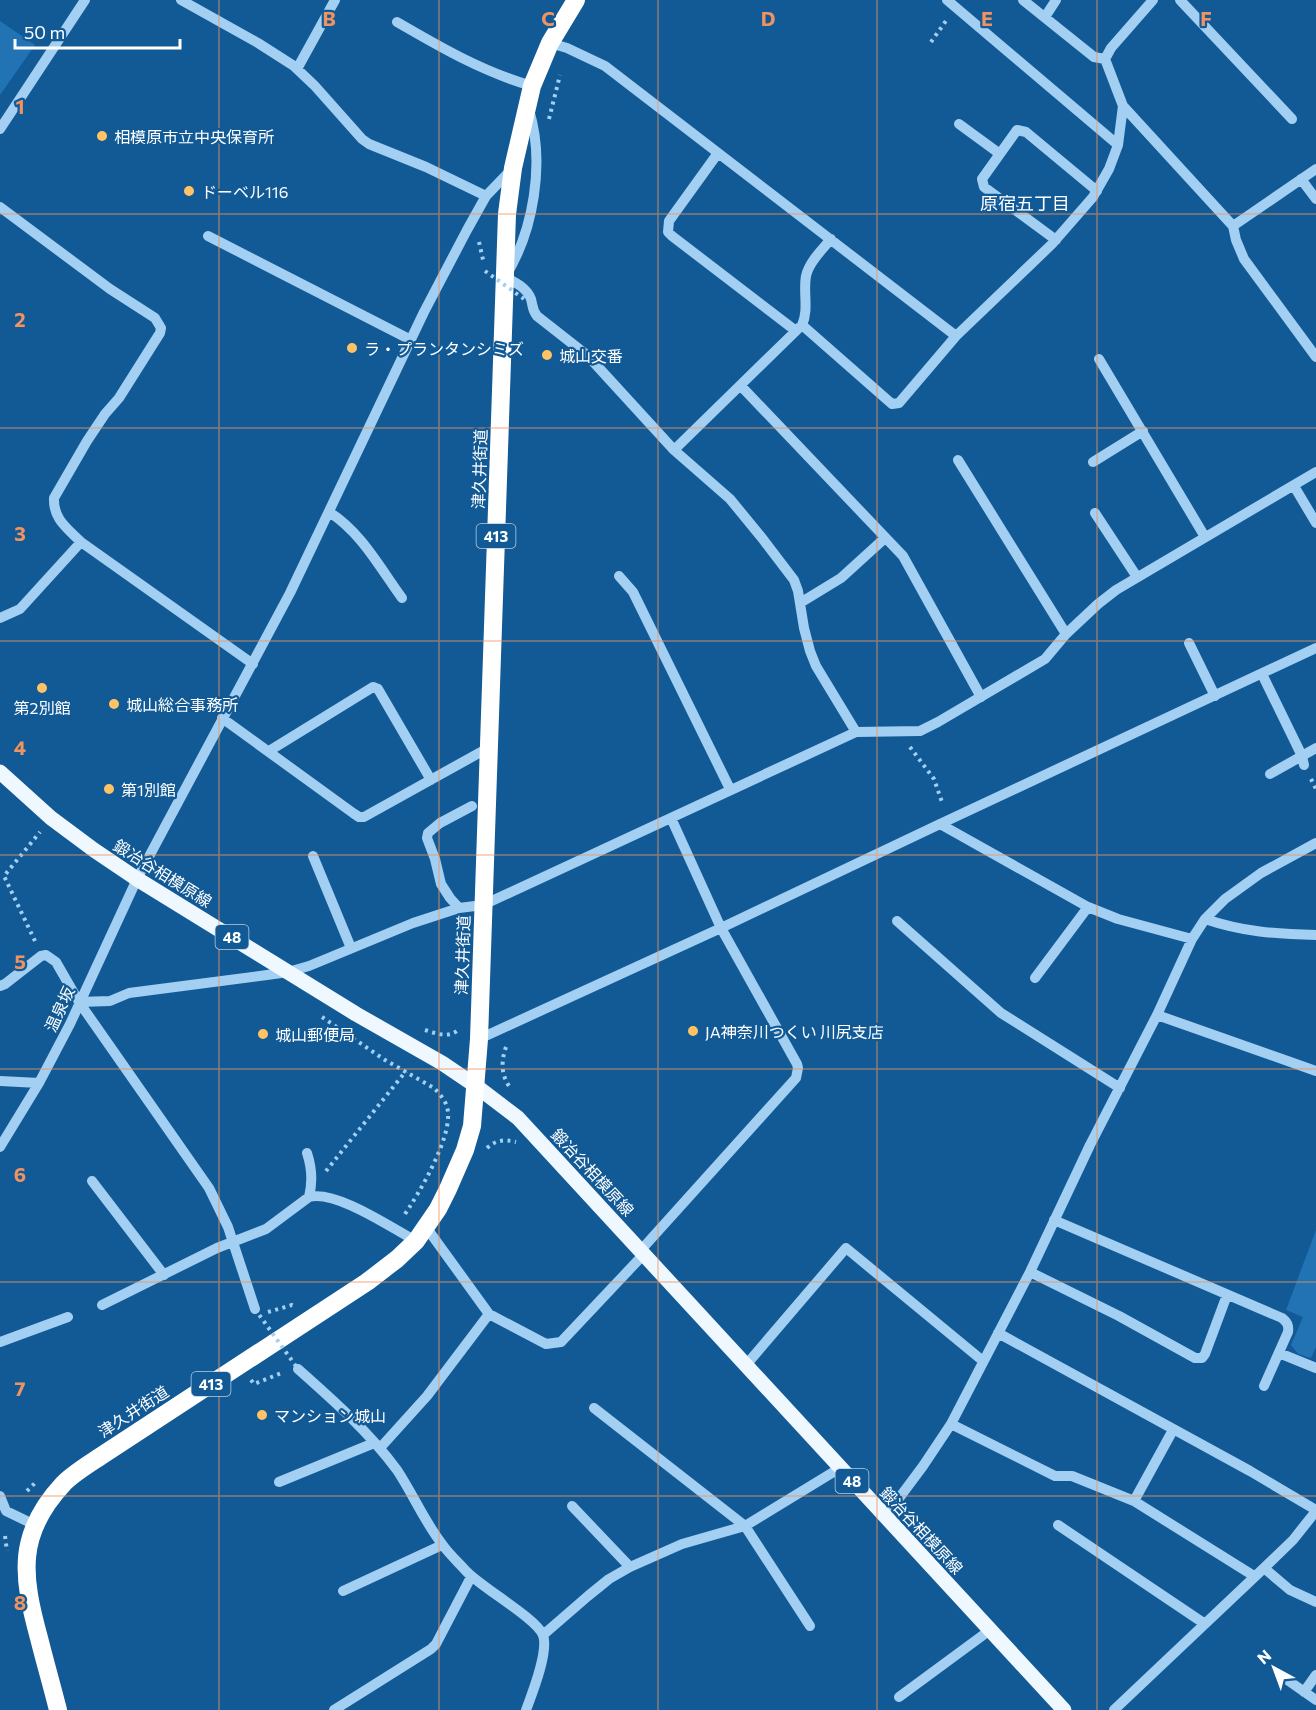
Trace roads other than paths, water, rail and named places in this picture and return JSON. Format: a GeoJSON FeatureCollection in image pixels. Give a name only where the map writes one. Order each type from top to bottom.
{"type":"FeatureCollection","features":[{"type":"Feature","properties":{"kind":"highway","name":"津久井街道"},"geometry":{"type":"LineString","coordinates":[[58,1710],[28,1600],[25,1572],[27,1551],[35,1525],[45,1506],[65,1482],[110,1449],[368,1282],[397,1259],[421,1234],[448,1189],[465,1150],[472,1126],[476,1086],[506,235],[513,168],[530,95],[550,43],[576,0]]}},
{"type":"Feature","properties":{"kind":"main road","name":"鍛冶谷相模原線"},"geometry":{"type":"LineString","coordinates":[[0,772],[51,818],[137,879],[356,1014],[442,1063],[518,1118],[1064,1710]]}},
{"type":"Feature","properties":{"kind":"street"},"geometry":{"type":"LineString","coordinates":[[0,129],[85,0]]}},
{"type":"Feature","properties":{"kind":"street"},"geometry":{"type":"LineString","coordinates":[[297,69],[335,0]]}},
{"type":"Feature","properties":{"kind":"street"},"geometry":{"type":"LineString","coordinates":[[947,0],[1118,145]]}},
{"type":"Feature","properties":{"kind":"street"},"geometry":{"type":"LineString","coordinates":[[1023,0],[1094,57],[1105,59]]}},
{"type":"Feature","properties":{"kind":"street"},"geometry":{"type":"LineString","coordinates":[[1045,17],[1056,0]]}},
{"type":"Feature","properties":{"kind":"street"},"geometry":{"type":"LineString","coordinates":[[1154,0],[1111,48],[1105,59],[1123,106],[1233,226],[1244,259],[1316,357]]}},
{"type":"Feature","properties":{"kind":"street"},"geometry":{"type":"LineString","coordinates":[[1180,0],[1292,119]]}},
{"type":"Feature","properties":{"kind":"street"},"geometry":{"type":"LineString","coordinates":[[188,2],[297,69],[369,144],[426,167],[486,196]]}},
{"type":"Feature","properties":{"kind":"street"},"geometry":{"type":"LineString","coordinates":[[396,21],[461,59],[517,82],[530,95],[537,145],[536,173],[531,208],[522,243],[505,277],[521,286],[530,295],[532,310],[537,316],[588,356],[674,450],[730,499],[762,538],[794,580],[804,628],[816,666],[856,732]]}},
{"type":"Feature","properties":{"kind":"street"},"geometry":{"type":"LineString","coordinates":[[550,43],[567,48],[605,66],[956,336]]}},
{"type":"Feature","properties":{"kind":"street"},"geometry":{"type":"LineString","coordinates":[[718,153],[669,221],[669,232],[799,328],[889,403],[896,405],[956,336],[1056,240],[1093,197],[1109,169],[1118,145],[1123,106]]}},
{"type":"Feature","properties":{"kind":"street"},"geometry":{"type":"LineString","coordinates":[[959,124],[1000,154]]}},
{"type":"Feature","properties":{"kind":"street"},"geometry":{"type":"LineString","coordinates":[[1056,240],[984,187],[982,179],[1017,130],[1026,132],[1097,191]]}},
{"type":"Feature","properties":{"kind":"street","name":"温泉坂"},"geometry":{"type":"LineString","coordinates":[[0,1146],[39,1083],[70,1024],[137,879],[299,575],[411,340],[486,196],[513,168]]}},
{"type":"Feature","properties":{"kind":"street"},"geometry":{"type":"LineString","coordinates":[[1233,226],[1316,169]]}},
{"type":"Feature","properties":{"kind":"street"},"geometry":{"type":"LineString","coordinates":[[1301,179],[1316,199]]}},
{"type":"Feature","properties":{"kind":"street"},"geometry":{"type":"LineString","coordinates":[[0,207],[110,289],[155,318],[161,328],[140,367],[105,414],[54,498],[53,509],[59,519],[81,542],[252,664]]}},
{"type":"Feature","properties":{"kind":"street"},"geometry":{"type":"LineString","coordinates":[[208,236],[411,340]]}},
{"type":"Feature","properties":{"kind":"street"},"geometry":{"type":"LineString","coordinates":[[674,450],[799,328],[805,316],[807,274],[831,239]]}},
{"type":"Feature","properties":{"kind":"street"},"geometry":{"type":"LineString","coordinates":[[1099,359],[1205,537]]}},
{"type":"Feature","properties":{"kind":"street"},"geometry":{"type":"LineString","coordinates":[[741,386],[903,556],[981,697]]}},
{"type":"Feature","properties":{"kind":"street"},"geometry":{"type":"LineString","coordinates":[[1093,462],[1143,431]]}},
{"type":"Feature","properties":{"kind":"street"},"geometry":{"type":"LineString","coordinates":[[958,460],[1066,634]]}},
{"type":"Feature","properties":{"kind":"street"},"geometry":{"type":"LineString","coordinates":[[80,1002],[110,1000],[129,993],[288,972],[309,966],[413,923],[459,908],[483,905],[856,732],[920,730],[938,722],[1045,659],[1066,634],[1098,604],[1137,577],[1316,472]]}},
{"type":"Feature","properties":{"kind":"street"},"geometry":{"type":"LineString","coordinates":[[1294,486],[1316,523]]}},
{"type":"Feature","properties":{"kind":"street"},"geometry":{"type":"LineString","coordinates":[[329,512],[348,526],[358,537],[402,598]]}},
{"type":"Feature","properties":{"kind":"street"},"geometry":{"type":"LineString","coordinates":[[1095,513],[1137,577]]}},
{"type":"Feature","properties":{"kind":"street"},"geometry":{"type":"LineString","coordinates":[[800,603],[841,578],[885,538]]}},
{"type":"Feature","properties":{"kind":"street"},"geometry":{"type":"LineString","coordinates":[[0,618],[20,609],[81,542]]}},
{"type":"Feature","properties":{"kind":"street"},"geometry":{"type":"LineString","coordinates":[[619,576],[633,592],[730,789]]}},
{"type":"Feature","properties":{"kind":"street"},"geometry":{"type":"LineString","coordinates":[[1190,643],[1215,696]]}},
{"type":"Feature","properties":{"kind":"street"},"geometry":{"type":"LineString","coordinates":[[478,1039],[721,928],[1316,648]]}},
{"type":"Feature","properties":{"kind":"street"},"geometry":{"type":"LineString","coordinates":[[1262,674],[1303,760]]}},
{"type":"Feature","properties":{"kind":"street"},"geometry":{"type":"LineString","coordinates":[[269,751],[373,687],[378,689],[431,780]]}},
{"type":"Feature","properties":{"kind":"street"},"geometry":{"type":"LineString","coordinates":[[222,718],[359,817],[369,816],[488,748]]}},
{"type":"Feature","properties":{"kind":"street"},"geometry":{"type":"LineString","coordinates":[[1270,774],[1303,760],[1316,748]]}},
{"type":"Feature","properties":{"kind":"street"},"geometry":{"type":"LineString","coordinates":[[459,908],[441,884],[427,838],[428,833],[434,827],[472,806]]}},
{"type":"Feature","properties":{"kind":"street"},"geometry":{"type":"LineString","coordinates":[[310,1193],[345,1202],[421,1234],[489,1314],[546,1344],[561,1342],[643,1252],[798,1073],[796,1064],[721,928],[671,818]]}},
{"type":"Feature","properties":{"kind":"street"},"geometry":{"type":"LineString","coordinates":[[940,824],[1088,907],[1118,919],[1192,939]]}},
{"type":"Feature","properties":{"kind":"street"},"geometry":{"type":"LineString","coordinates":[[885,1517],[951,1424],[1030,1272],[1192,939],[1205,919],[1225,899],[1261,873],[1316,843]]}},
{"type":"Feature","properties":{"kind":"street"},"geometry":{"type":"LineString","coordinates":[[313,856],[351,948]]}},
{"type":"Feature","properties":{"kind":"street"},"geometry":{"type":"LineString","coordinates":[[1035,978],[1088,907]]}},
{"type":"Feature","properties":{"kind":"street"},"geometry":{"type":"LineString","coordinates":[[1205,919],[1230,927],[1263,932],[1316,935]]}},
{"type":"Feature","properties":{"kind":"street"},"geometry":{"type":"LineString","coordinates":[[897,921],[1001,1013],[1120,1088]]}},
{"type":"Feature","properties":{"kind":"street"},"geometry":{"type":"LineString","coordinates":[[0,986],[41,956],[46,956],[56,962],[80,1002],[209,1188],[228,1227],[257,1312]]}},
{"type":"Feature","properties":{"kind":"street"},"geometry":{"type":"LineString","coordinates":[[1157,1015],[1316,1071]]}},
{"type":"Feature","properties":{"kind":"street"},"geometry":{"type":"LineString","coordinates":[[0,1081],[39,1083]]}},
{"type":"Feature","properties":{"kind":"street"},"geometry":{"type":"LineString","coordinates":[[102,1305],[217,1248],[266,1229],[310,1193],[312,1168],[307,1153]]}},
{"type":"Feature","properties":{"kind":"street"},"geometry":{"type":"LineString","coordinates":[[92,1181],[164,1275]]}},
{"type":"Feature","properties":{"kind":"street"},"geometry":{"type":"LineString","coordinates":[[1054,1220],[1282,1318],[1289,1326],[1288,1332],[1264,1386]]}},
{"type":"Feature","properties":{"kind":"street"},"geometry":{"type":"LineString","coordinates":[[746,1365],[846,1248],[983,1361]]}},
{"type":"Feature","properties":{"kind":"street"},"geometry":{"type":"LineString","coordinates":[[1030,1272],[1119,1316],[1195,1358],[1202,1358],[1205,1354],[1227,1295]]}},
{"type":"Feature","properties":{"kind":"street"},"geometry":{"type":"LineString","coordinates":[[279,1482],[377,1446],[427,1396],[489,1314]]}},
{"type":"Feature","properties":{"kind":"street"},"geometry":{"type":"LineString","coordinates":[[0,1342],[69,1317]]}},
{"type":"Feature","properties":{"kind":"street"},"geometry":{"type":"LineString","coordinates":[[998,1333],[1250,1471],[1316,1511],[1293,1539],[1264,1568],[1114,1710]]}},
{"type":"Feature","properties":{"kind":"street"},"geometry":{"type":"LineString","coordinates":[[1279,1353],[1316,1368]]}},
{"type":"Feature","properties":{"kind":"street"},"geometry":{"type":"LineString","coordinates":[[298,1368],[377,1446],[408,1486],[442,1545],[471,1577],[521,1614],[543,1635],[539,1674],[526,1710]]}},
{"type":"Feature","properties":{"kind":"street"},"geometry":{"type":"LineString","coordinates":[[594,1408],[745,1526],[810,1626]]}},
{"type":"Feature","properties":{"kind":"street"},"geometry":{"type":"LineString","coordinates":[[951,1424],[1054,1476],[1072,1476],[1134,1501],[1254,1576]]}},
{"type":"Feature","properties":{"kind":"street"},"geometry":{"type":"LineString","coordinates":[[1134,1501],[1173,1430]]}},
{"type":"Feature","properties":{"kind":"street"},"geometry":{"type":"LineString","coordinates":[[543,1635],[609,1579],[630,1567],[682,1544],[745,1526],[840,1468]]}},
{"type":"Feature","properties":{"kind":"street"},"geometry":{"type":"LineString","coordinates":[[0,1496],[6,1511],[35,1525]]}},
{"type":"Feature","properties":{"kind":"street"},"geometry":{"type":"LineString","coordinates":[[572,1506],[630,1567]]}},
{"type":"Feature","properties":{"kind":"street"},"geometry":{"type":"LineString","coordinates":[[1058,1525],[1205,1624]]}},
{"type":"Feature","properties":{"kind":"street"},"geometry":{"type":"LineString","coordinates":[[343,1591],[442,1545]]}},
{"type":"Feature","properties":{"kind":"street"},"geometry":{"type":"LineString","coordinates":[[1264,1568],[1290,1590],[1316,1602]]}},
{"type":"Feature","properties":{"kind":"street"},"geometry":{"type":"LineString","coordinates":[[334,1710],[431,1649],[436,1644],[471,1577]]}},
{"type":"Feature","properties":{"kind":"street"},"geometry":{"type":"LineString","coordinates":[[899,1697],[990,1630]]}},
{"type":"Feature","properties":{"kind":"street"},"geometry":{"type":"LineString","coordinates":[[1304,1692],[1316,1675]]}},
{"type":"Feature","properties":{"kind":"street"},"geometry":{"type":"LineString","coordinates":[[1286,1679],[1316,1700]]}},
{"type":"Feature","properties":{"kind":"place","name":"相模原市立中央保育所"},"geometry":{"type":"Point","coordinates":[102,136]}},
{"type":"Feature","properties":{"kind":"place","name":"ドーベル116"},"geometry":{"type":"Point","coordinates":[189,191]}},
{"type":"Feature","properties":{"kind":"place","name":"ラ・プランタンシミズ"},"geometry":{"type":"Point","coordinates":[352,348]}},
{"type":"Feature","properties":{"kind":"place","name":"城山交番"},"geometry":{"type":"Point","coordinates":[547,355]}},
{"type":"Feature","properties":{"kind":"place","name":"第2別館"},"geometry":{"type":"Point","coordinates":[42,688]}},
{"type":"Feature","properties":{"kind":"place","name":"城山総合事務所"},"geometry":{"type":"Point","coordinates":[114,704]}},
{"type":"Feature","properties":{"kind":"place","name":"第1別館"},"geometry":{"type":"Point","coordinates":[109,789]}},
{"type":"Feature","properties":{"kind":"place","name":"JA神奈川つくい 川尻支店"},"geometry":{"type":"Point","coordinates":[693,1031]}},
{"type":"Feature","properties":{"kind":"place","name":"城山郵便局"},"geometry":{"type":"Point","coordinates":[263,1034]}},
{"type":"Feature","properties":{"kind":"place","name":"マンション城山"},"geometry":{"type":"Point","coordinates":[262,1415]}},
{"type":"Feature","properties":{"kind":"district","name":"原宿五丁目"},"geometry":{"type":"Point","coordinates":[1025,203]}}]}
